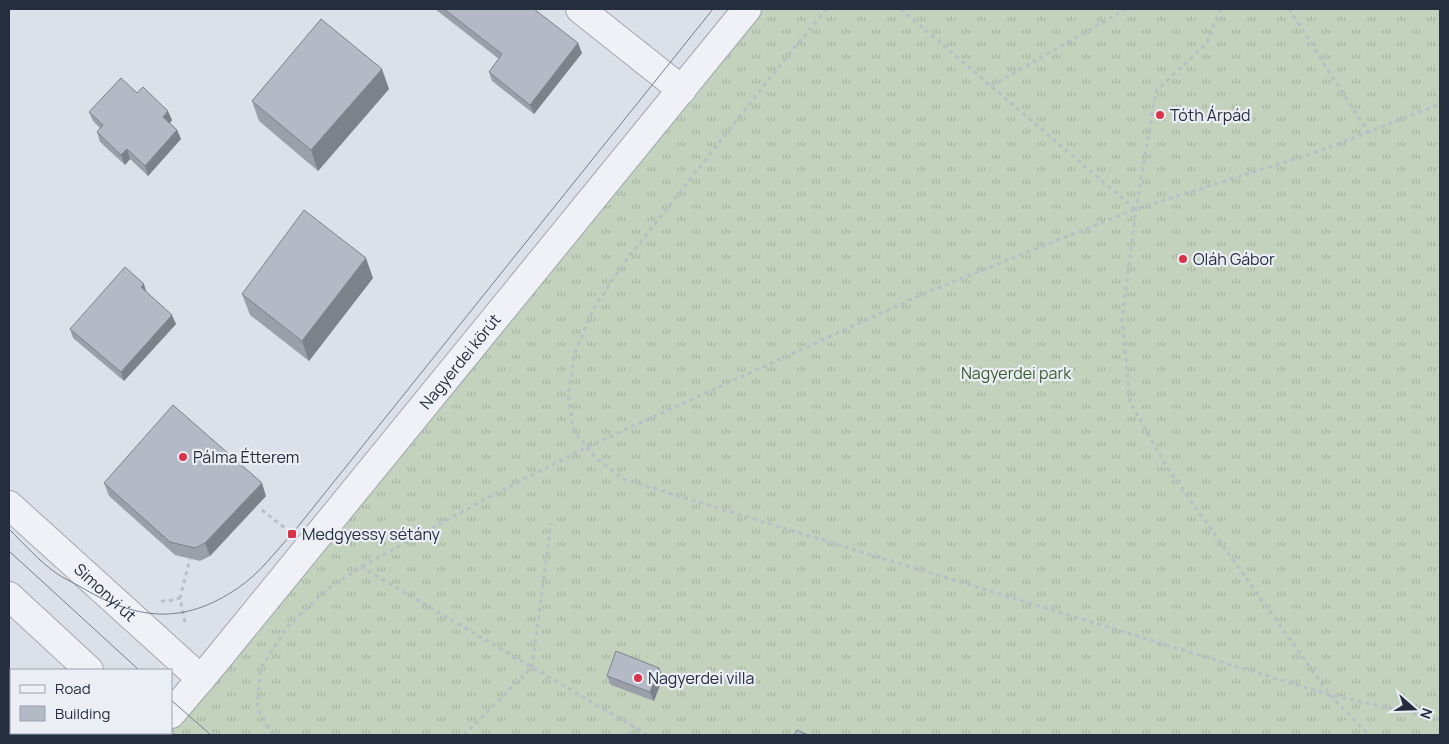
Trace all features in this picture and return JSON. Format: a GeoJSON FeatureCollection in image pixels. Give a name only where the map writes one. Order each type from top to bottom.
{"type":"FeatureCollection","features":[{"type":"Feature","properties":{"kind":"street"},"geometry":{"type":"LineString","coordinates":[[580,9],[682,90]]}},
{"type":"Feature","properties":{"kind":"street","name":"Nagyerdei körút"},"geometry":{"type":"LineString","coordinates":[[172,713],[748,9]]}},
{"type":"Feature","properties":{"kind":"street","name":"Simonyi út"},"geometry":{"type":"LineString","coordinates":[[9,505],[201,679]]}},
{"type":"Feature","properties":{"kind":"street"},"geometry":{"type":"LineString","coordinates":[[9,596],[88,669]]}},
{"type":"Feature","properties":{"kind":"path"},"geometry":{"type":"LineString","coordinates":[[826,9],[624,263],[594,308],[575,352],[568,396],[574,431],[595,457],[624,479],[1330,695],[1440,719]]}},
{"type":"Feature","properties":{"kind":"path"},"geometry":{"type":"LineString","coordinates":[[901,9],[1136,209]]}},
{"type":"Feature","properties":{"kind":"path"},"geometry":{"type":"LineString","coordinates":[[991,86],[1126,9]]}},
{"type":"Feature","properties":{"kind":"path"},"geometry":{"type":"LineString","coordinates":[[1220,9],[1207,43],[1156,91],[1136,209],[1122,320],[1130,402],[1168,469],[1330,695],[1369,735]]}},
{"type":"Feature","properties":{"kind":"path"},"geometry":{"type":"LineString","coordinates":[[1289,9],[1368,132]]}},
{"type":"Feature","properties":{"kind":"path"},"geometry":{"type":"LineString","coordinates":[[272,735],[257,707],[261,668],[288,627],[326,590],[361,567],[524,478],[587,447],[930,291],[1136,209],[1314,153],[1440,104]]}},
{"type":"Feature","properties":{"kind":"path"},"geometry":{"type":"LineString","coordinates":[[262,510],[285,528]]}},
{"type":"Feature","properties":{"kind":"path"},"geometry":{"type":"LineString","coordinates":[[464,735],[532,667],[552,523]]}},
{"type":"Feature","properties":{"kind":"path"},"geometry":{"type":"LineString","coordinates":[[180,598],[190,559]]}},
{"type":"Feature","properties":{"kind":"path"},"geometry":{"type":"LineString","coordinates":[[361,567],[648,735]]}},
{"type":"Feature","properties":{"kind":"path"},"geometry":{"type":"LineString","coordinates":[[629,735],[634,727]]}},
{"type":"Feature","properties":{"kind":"green space","name":"Nagyerdei park"},"geometry":{"type":"Polygon","coordinates":[[[747,9],[1440,9],[1440,735],[153,735],[172,734],[172,713],[747,9]]]}},
{"type":"Feature","properties":{"kind":"building"},"geometry":{"type":"Polygon","coordinates":[[[444,9],[534,9],[578,43],[530,105],[489,72],[502,54],[444,9]]]}},
{"type":"Feature","properties":{"kind":"building"},"geometry":{"type":"Polygon","coordinates":[[[321,19],[382,69],[311,150],[252,101],[321,19]]]}},
{"type":"Feature","properties":{"kind":"building"},"geometry":{"type":"Polygon","coordinates":[[[121,78],[137,93],[143,87],[168,111],[163,117],[177,130],[145,166],[127,149],[121,155],[97,132],[103,125],[89,112],[121,78]]]}},
{"type":"Feature","properties":{"kind":"building"},"geometry":{"type":"Polygon","coordinates":[[[304,210],[366,258],[302,341],[242,294],[304,210]]]}},
{"type":"Feature","properties":{"kind":"building"},"geometry":{"type":"Polygon","coordinates":[[[125,267],[144,284],[141,287],[172,315],[121,372],[70,329],[125,267]]]}},
{"type":"Feature","properties":{"kind":"building","name":"Pálma Étterem"},"geometry":{"type":"Polygon","coordinates":[[[173,405],[262,483],[205,543],[195,548],[170,542],[104,483],[173,405]]]}},
{"type":"Feature","properties":{"kind":"building"},"geometry":{"type":"Polygon","coordinates":[[[616,651],[659,668],[650,692],[607,676],[616,651]]]}},
{"type":"Feature","properties":{"kind":"building"},"geometry":{"type":"Polygon","coordinates":[[[797,730],[808,735],[794,735],[797,730]]]}},
{"type":"Feature","properties":{"kind":"tram line"},"geometry":{"type":"LineString","coordinates":[[9,529],[38,558],[59,575],[100,597],[140,612],[178,613],[198,608],[238,588],[260,570],[292,534],[713,9]]}},
{"type":"Feature","properties":{"kind":"tram line"},"geometry":{"type":"LineString","coordinates":[[9,551],[138,669]]}},
{"type":"Feature","properties":{"kind":"tram line"},"geometry":{"type":"LineString","coordinates":[[172,701],[211,735]]}},
{"type":"Feature","properties":{"kind":"place","name":"Tóth Árpád"},"geometry":{"type":"Point","coordinates":[1160,115]}},
{"type":"Feature","properties":{"kind":"place","name":"Oláh Gábor"},"geometry":{"type":"Point","coordinates":[1183,259]}},
{"type":"Feature","properties":{"kind":"place","name":"Pálma Étterem"},"geometry":{"type":"Point","coordinates":[183,457]}},
{"type":"Feature","properties":{"kind":"place","name":"Medgyessy sétány"},"geometry":{"type":"Point","coordinates":[292,534]}},
{"type":"Feature","properties":{"kind":"place","name":"Nagyerdei villa"},"geometry":{"type":"Point","coordinates":[638,678]}}]}
